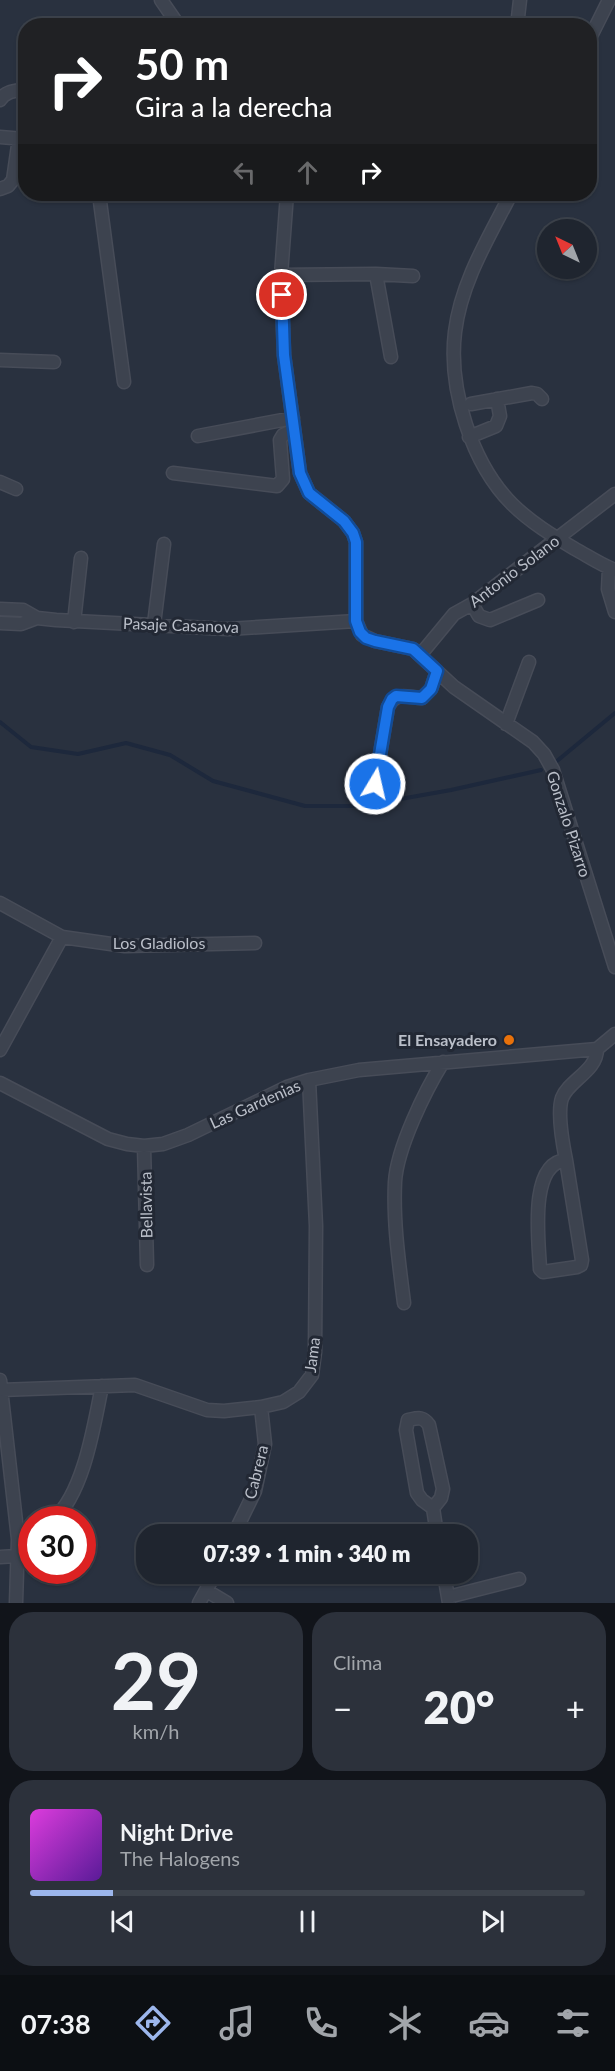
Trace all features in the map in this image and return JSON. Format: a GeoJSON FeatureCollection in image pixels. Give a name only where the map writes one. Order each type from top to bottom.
{"type":"FeatureCollection","features":[{"type":"Feature","properties":{"kind":"street"},"geometry":{"type":"LineString","coordinates":[[161,0],[173,18]]}},
{"type":"Feature","properties":{"kind":"street"},"geometry":{"type":"LineString","coordinates":[[518,18],[520,0]]}},
{"type":"Feature","properties":{"kind":"street"},"geometry":{"type":"LineString","coordinates":[[597,24],[609,0]]}},
{"type":"Feature","properties":{"kind":"street"},"geometry":{"type":"LineString","coordinates":[[0,100],[3,96],[18,91]]}},
{"type":"Feature","properties":{"kind":"street"},"geometry":{"type":"LineString","coordinates":[[0,137],[18,138]]}},
{"type":"Feature","properties":{"kind":"street"},"geometry":{"type":"LineString","coordinates":[[0,189],[8,186],[13,180],[18,157]]}},
{"type":"Feature","properties":{"kind":"street"},"geometry":{"type":"LineString","coordinates":[[100,201],[124,382]]}},
{"type":"Feature","properties":{"kind":"street"},"geometry":{"type":"LineString","coordinates":[[287,201],[281,275],[284,355],[300,473],[304,486],[318,501],[344,521],[353,533],[356,542],[356,621]]}},
{"type":"Feature","properties":{"kind":"street"},"geometry":{"type":"LineString","coordinates":[[508,201],[469,280],[455,333],[454,359],[457,388],[469,437],[487,470],[512,504],[557,538],[612,569],[608,589],[615,612]]}},
{"type":"Feature","properties":{"kind":"street"},"geometry":{"type":"LineString","coordinates":[[376,274],[391,357]]}},
{"type":"Feature","properties":{"kind":"street"},"geometry":{"type":"LineString","coordinates":[[281,275],[413,276]]}},
{"type":"Feature","properties":{"kind":"street"},"geometry":{"type":"LineString","coordinates":[[0,360],[54,362]]}},
{"type":"Feature","properties":{"kind":"street"},"geometry":{"type":"LineString","coordinates":[[471,404],[532,393],[542,399]]}},
{"type":"Feature","properties":{"kind":"street"},"geometry":{"type":"LineString","coordinates":[[469,437],[496,426],[500,416],[497,399]]}},
{"type":"Feature","properties":{"kind":"street"},"geometry":{"type":"LineString","coordinates":[[198,436],[293,424]]}},
{"type":"Feature","properties":{"kind":"street"},"geometry":{"type":"LineString","coordinates":[[173,473],[277,486],[283,479],[280,440],[293,424]]}},
{"type":"Feature","properties":{"kind":"street"},"geometry":{"type":"LineString","coordinates":[[0,482],[16,489]]}},
{"type":"Feature","properties":{"kind":"street","name":"Antonio Solano"},"geometry":{"type":"LineString","coordinates":[[421,654],[454,614],[472,604],[615,494]]}},
{"type":"Feature","properties":{"kind":"street"},"geometry":{"type":"LineString","coordinates":[[154,624],[164,544]]}},
{"type":"Feature","properties":{"kind":"street"},"geometry":{"type":"LineString","coordinates":[[74,622],[81,558]]}},
{"type":"Feature","properties":{"kind":"street"},"geometry":{"type":"LineString","coordinates":[[472,604],[479,616],[490,620],[538,600]]}},
{"type":"Feature","properties":{"kind":"street"},"geometry":{"type":"LineString","coordinates":[[0,609],[23,610],[39,618]]}},
{"type":"Feature","properties":{"kind":"street"},"geometry":{"type":"LineString","coordinates":[[0,623],[21,624],[39,618]]}},
{"type":"Feature","properties":{"kind":"street","name":"Pasaje Casanova"},"geometry":{"type":"LineString","coordinates":[[39,618],[74,622],[228,629],[356,621]]}},
{"type":"Feature","properties":{"kind":"street","name":"Gonzalo Pizarro"},"geometry":{"type":"LineString","coordinates":[[356,621],[360,632],[366,638],[405,646],[421,654],[454,687],[533,742],[544,753],[553,770],[615,967]]}},
{"type":"Feature","properties":{"kind":"street"},"geometry":{"type":"LineString","coordinates":[[506,724],[529,663]]}},
{"type":"Feature","properties":{"kind":"street"},"geometry":{"type":"LineString","coordinates":[[375,784],[388,707],[392,699],[396,696],[422,698],[431,689],[437,671]]}},
{"type":"Feature","properties":{"kind":"street","name":"Los Gladiolos"},"geometry":{"type":"LineString","coordinates":[[0,903],[62,937],[125,946],[255,943]]}},
{"type":"Feature","properties":{"kind":"street"},"geometry":{"type":"LineString","coordinates":[[0,1050],[62,937]]}},
{"type":"Feature","properties":{"kind":"street"},"geometry":{"type":"LineString","coordinates":[[566,1160],[558,1161],[551,1167],[541,1185],[537,1213],[540,1269],[543,1272],[577,1267],[581,1264],[560,1107],[563,1096],[592,1064],[597,1055],[597,1049],[615,1034]]}},
{"type":"Feature","properties":{"kind":"street","name":"Las Gardenias"},"geometry":{"type":"LineString","coordinates":[[0,1083],[108,1139],[144,1146],[188,1135],[287,1087],[309,1080],[359,1070],[597,1049]]}},
{"type":"Feature","properties":{"kind":"street"},"geometry":{"type":"LineString","coordinates":[[404,1302],[395,1224],[395,1180],[399,1160],[418,1111],[429,1085],[443,1062]]}},
{"type":"Feature","properties":{"kind":"street","name":"Jama"},"geometry":{"type":"LineString","coordinates":[[0,1385],[135,1385],[207,1410],[224,1411],[283,1402],[299,1392],[312,1375],[315,1352],[316,1226],[309,1080]]}},
{"type":"Feature","properties":{"kind":"street","name":"Bellavista"},"geometry":{"type":"LineString","coordinates":[[144,1146],[147,1264]]}},
{"type":"Feature","properties":{"kind":"street"},"geometry":{"type":"LineString","coordinates":[[0,1385],[18,1539],[16,1603]]}},
{"type":"Feature","properties":{"kind":"street"},"geometry":{"type":"LineString","coordinates":[[63,1506],[75,1487],[90,1446],[102,1386]]}},
{"type":"Feature","properties":{"kind":"street","name":"Cabrera"},"geometry":{"type":"LineString","coordinates":[[239,1524],[255,1491],[265,1444],[261,1407]]}},
{"type":"Feature","properties":{"kind":"street"},"geometry":{"type":"LineString","coordinates":[[433,1508],[441,1498],[443,1489],[429,1425],[425,1419],[420,1417],[408,1420],[406,1430],[417,1493],[433,1508],[435,1524]]}},
{"type":"Feature","properties":{"kind":"street"},"geometry":{"type":"LineString","coordinates":[[0,1557],[17,1556]]}},
{"type":"Feature","properties":{"kind":"street"},"geometry":{"type":"LineString","coordinates":[[446,1584],[449,1600],[519,1579]]}},
{"type":"Feature","properties":{"kind":"street"},"geometry":{"type":"LineString","coordinates":[[200,1603],[210,1584]]}},
{"type":"Feature","properties":{"kind":"street"},"geometry":{"type":"LineString","coordinates":[[207,1591],[227,1603]]}},
{"type":"Feature","properties":{"kind":"waterway"},"geometry":{"type":"LineString","coordinates":[[557,761],[615,713]]}},
{"type":"Feature","properties":{"kind":"waterway"},"geometry":{"type":"LineString","coordinates":[[0,722],[31,747],[78,754],[126,743],[170,755],[213,781],[305,806],[361,806],[451,790],[541,770]]}},
{"type":"Feature","properties":{"kind":"place","name":"El Ensayadero"},"geometry":{"type":"Point","coordinates":[509,1040]}},
{"type":"Feature","properties":{"kind":"route"},"geometry":{"type":"LineString","coordinates":[[282,295],[284,355],[300,473],[309,493],[344,521],[353,533],[356,542],[357,626],[366,638],[413,649],[437,671],[431,689],[422,698],[396,696],[392,699],[388,707],[375,784]]}}]}
